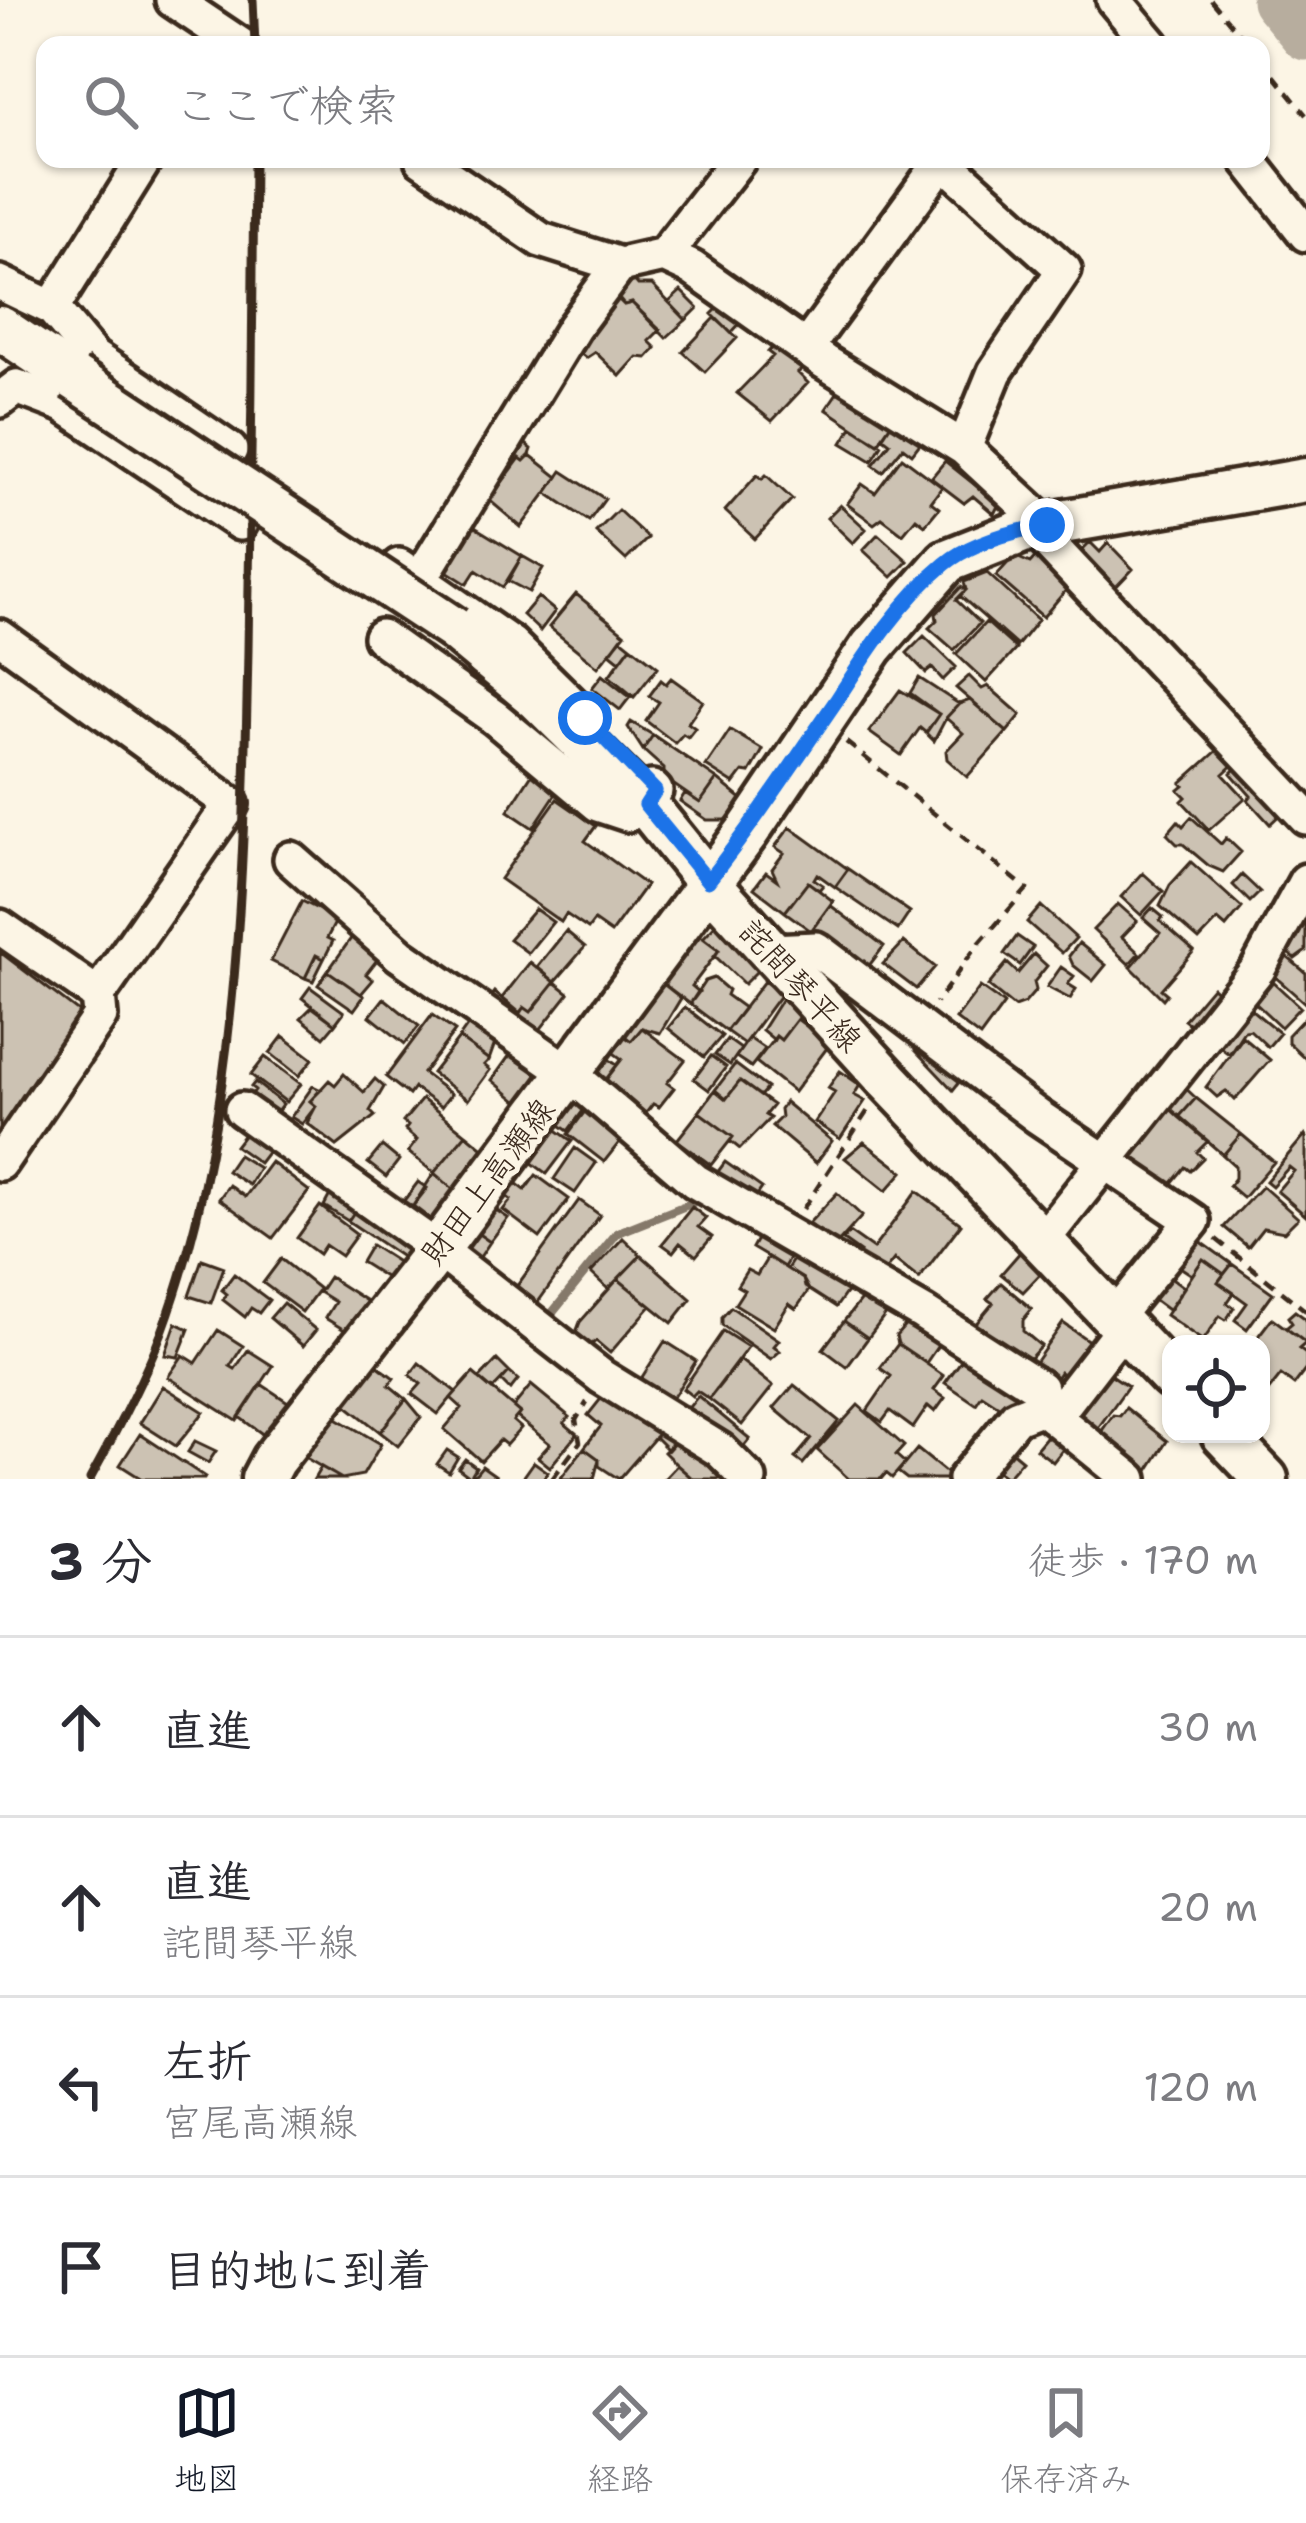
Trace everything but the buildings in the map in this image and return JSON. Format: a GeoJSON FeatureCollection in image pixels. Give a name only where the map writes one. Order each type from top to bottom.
{"type":"FeatureCollection","features":[{"type":"Feature","properties":{"kind":"main road","name":"詫間琴平線"},"geometry":{"type":"LineString","coordinates":[[0,328],[454,629],[536,698],[646,805],[887,1080],[1162,1367]]}},
{"type":"Feature","properties":{"kind":"main road","name":"財田上高瀬線"},"geometry":{"type":"LineString","coordinates":[[263,1479],[748,831],[872,647],[947,561],[1040,526],[1306,480]]}},
{"type":"Feature","properties":{"kind":"main road"},"geometry":{"type":"LineString","coordinates":[[1232,1443],[1266,1479]]}},
{"type":"Feature","properties":{"kind":"street"},"geometry":{"type":"LineString","coordinates":[[173,0],[222,36]]}},
{"type":"Feature","properties":{"kind":"street"},"geometry":{"type":"LineString","coordinates":[[1114,0],[1144,36]]}},
{"type":"Feature","properties":{"kind":"street"},"geometry":{"type":"LineString","coordinates":[[52,308],[139,168]]}},
{"type":"Feature","properties":{"kind":"street"},"geometry":{"type":"LineString","coordinates":[[435,168],[541,240],[620,266],[664,255],[732,168]]}},
{"type":"Feature","properties":{"kind":"street"},"geometry":{"type":"LineString","coordinates":[[806,348],[936,168]]}},
{"type":"Feature","properties":{"kind":"street"},"geometry":{"type":"LineString","coordinates":[[951,168],[1064,269],[995,372],[964,448]]}},
{"type":"Feature","properties":{"kind":"street"},"geometry":{"type":"LineString","coordinates":[[1253,168],[1306,234]]}},
{"type":"Feature","properties":{"kind":"street"},"geometry":{"type":"LineString","coordinates":[[664,255],[692,268],[806,348],[964,448],[1306,817]]}},
{"type":"Feature","properties":{"kind":"street"},"geometry":{"type":"LineString","coordinates":[[381,638],[495,718],[598,804],[628,814],[646,805],[655,791],[512,644],[410,572],[620,266]]}},
{"type":"Feature","properties":{"kind":"street"},"geometry":{"type":"LineString","coordinates":[[0,283],[52,308],[77,380],[240,523]]}},
{"type":"Feature","properties":{"kind":"street"},"geometry":{"type":"LineString","coordinates":[[6,386],[77,380],[230,449]]}},
{"type":"Feature","properties":{"kind":"street"},"geometry":{"type":"LineString","coordinates":[[0,637],[231,804],[98,995],[100,1016],[0,1163]]}},
{"type":"Feature","properties":{"kind":"street"},"geometry":{"type":"LineString","coordinates":[[291,859],[400,955],[568,1072],[694,1181],[922,1313],[1040,1388],[1048,1412],[1130,1479]]}},
{"type":"Feature","properties":{"kind":"street"},"geometry":{"type":"LineString","coordinates":[[1041,1242],[1258,970],[1306,881]]}},
{"type":"Feature","properties":{"kind":"street"},"geometry":{"type":"LineString","coordinates":[[0,927],[98,995]]}},
{"type":"Feature","properties":{"kind":"street"},"geometry":{"type":"LineString","coordinates":[[771,951],[816,949],[1037,1116],[1193,1220],[1048,1412],[1016,1418],[965,1479]]}},
{"type":"Feature","properties":{"kind":"street"},"geometry":{"type":"LineString","coordinates":[[378,983],[400,955]]}},
{"type":"Feature","properties":{"kind":"street"},"geometry":{"type":"LineString","coordinates":[[242,1110],[438,1249],[602,1377],[720,1450],[749,1479]]}},
{"type":"Feature","properties":{"kind":"path"},"geometry":{"type":"LineString","coordinates":[[1211,0],[1241,36]]}},
{"type":"Feature","properties":{"kind":"path"},"geometry":{"type":"LineString","coordinates":[[1270,70],[1306,115]]}},
{"type":"Feature","properties":{"kind":"path"},"geometry":{"type":"LineString","coordinates":[[846,741],[1027,889],[976,947],[918,1026]]}},
{"type":"Feature","properties":{"kind":"path"},"geometry":{"type":"LineString","coordinates":[[787,1234],[887,1080]]}},
{"type":"Feature","properties":{"kind":"path"},"geometry":{"type":"LineString","coordinates":[[1193,1220],[1306,1311]]}},
{"type":"Feature","properties":{"kind":"path"},"geometry":{"type":"LineString","coordinates":[[552,1479],[580,1442],[576,1420],[602,1377]]}},
{"type":"Feature","properties":{"kind":"waterway"},"geometry":{"type":"LineString","coordinates":[[1277,0],[1306,35]]}},
{"type":"Feature","properties":{"kind":"waterway"},"geometry":{"type":"LineString","coordinates":[[549,1317],[617,1233],[692,1203]]}},
{"type":"Feature","properties":{"kind":"railway"},"geometry":{"type":"LineString","coordinates":[[253,0],[255,36]]}},
{"type":"Feature","properties":{"kind":"railway"},"geometry":{"type":"LineString","coordinates":[[90,1479],[162,1332],[188,1253],[222,1084],[244,820],[254,168]]}},
{"type":"Feature","properties":{"kind":"route"},"geometry":{"type":"LineString","coordinates":[[585,718],[655,791],[646,805],[708,881],[748,831],[872,647],[914,595],[947,561],[1047,525]]}}]}
